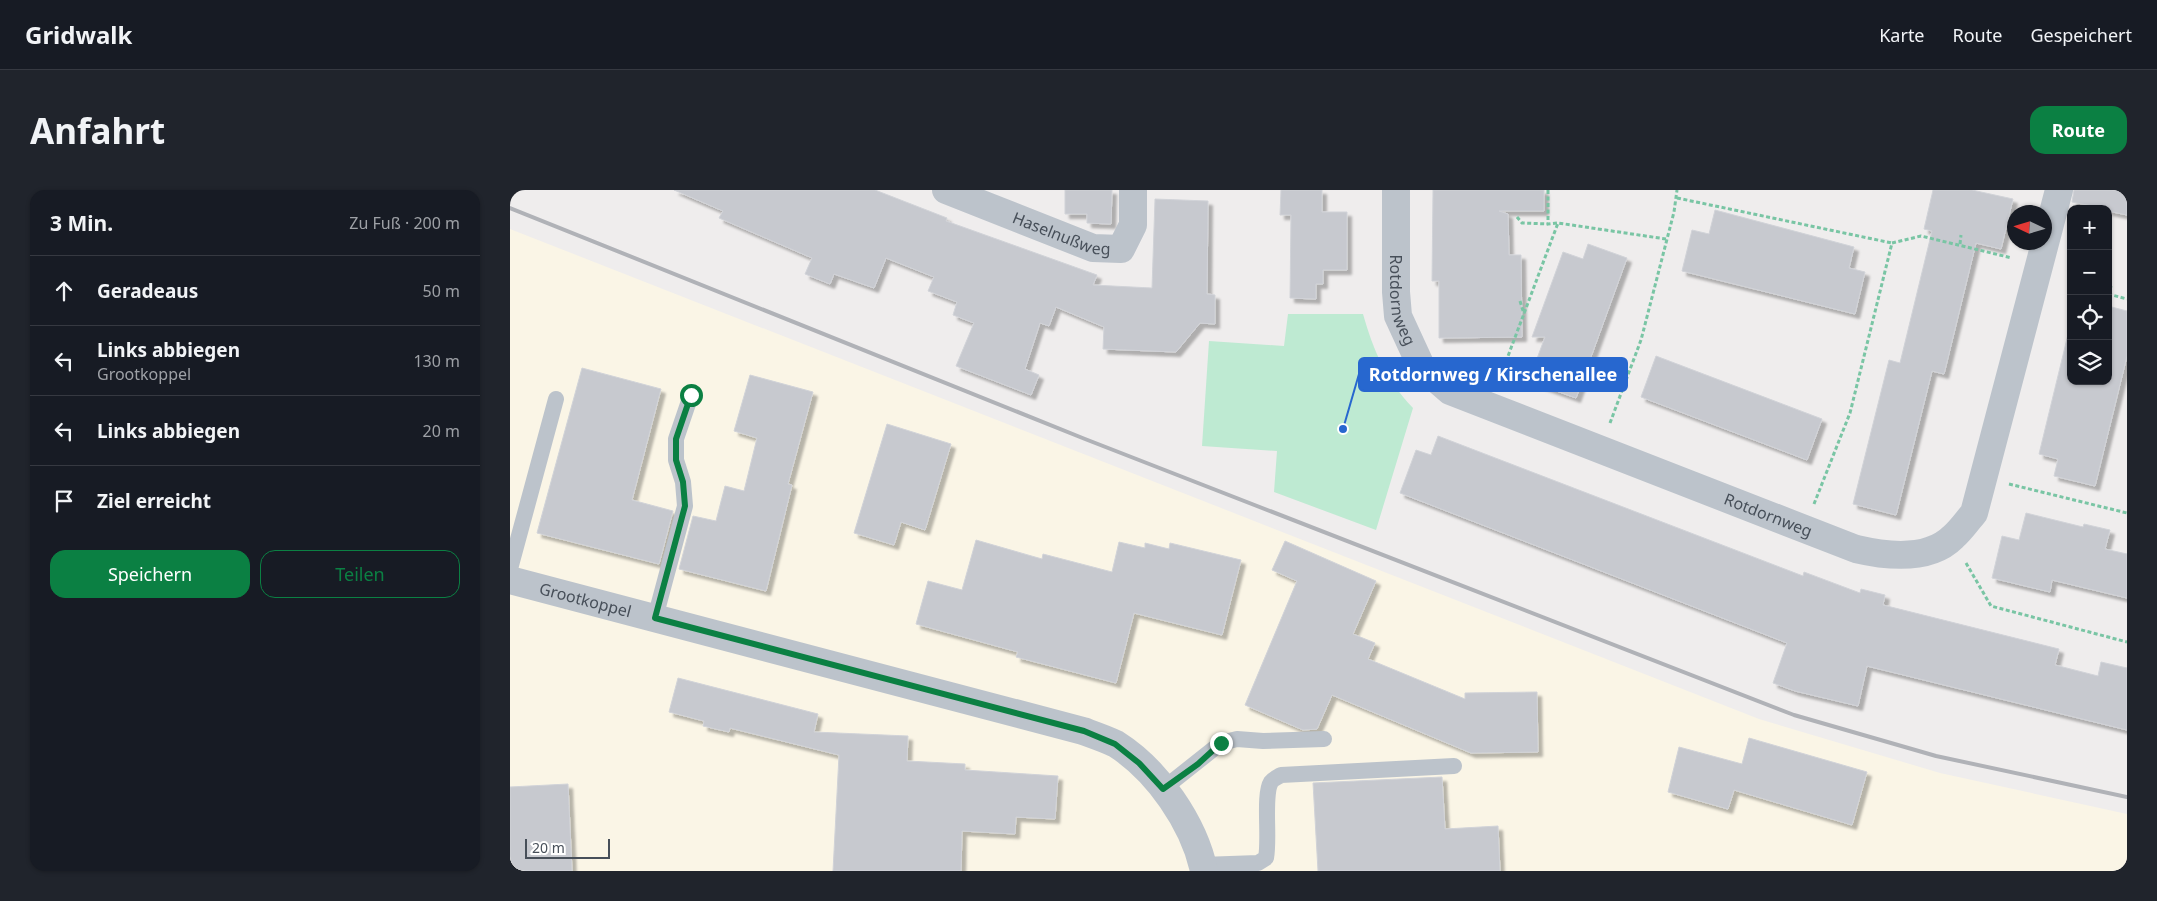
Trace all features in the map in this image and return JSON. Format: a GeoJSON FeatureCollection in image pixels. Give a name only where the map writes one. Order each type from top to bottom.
{"type":"FeatureCollection","features":[{"type":"Feature","properties":{"kind":"street","name":"Haselnußweg"},"geometry":{"type":"LineString","coordinates":[[946,190],[1093,248],[1122,249],[1133,225],[1134,190]]}},
{"type":"Feature","properties":{"kind":"street","name":"Rotdornweg"},"geometry":{"type":"LineString","coordinates":[[1396,190],[1396,292],[1398,316],[1421,366],[1450,391],[1856,550],[1882,555],[1912,555],[1936,547],[1952,539],[1974,513],[2059,190]]}},
{"type":"Feature","properties":{"kind":"street","name":"Grootkoppel"},"geometry":{"type":"LineString","coordinates":[[510,580],[1084,731],[1115,744],[1139,763],[1163,789],[1182,814],[1194,839],[1203,868]]}},
{"type":"Feature","properties":{"kind":"lane"},"geometry":{"type":"LineString","coordinates":[[655,618],[685,506],[683,482],[676,460],[676,439],[691,395]]}},
{"type":"Feature","properties":{"kind":"lane"},"geometry":{"type":"LineString","coordinates":[[510,569],[556,399]]}},
{"type":"Feature","properties":{"kind":"lane"},"geometry":{"type":"LineString","coordinates":[[1163,789],[1198,764],[1221,743],[1237,740],[1324,739]]}},
{"type":"Feature","properties":{"kind":"lane"},"geometry":{"type":"LineString","coordinates":[[1203,868],[1258,864],[1266,858],[1269,844],[1267,792],[1272,781],[1281,775],[1454,766]]}},
{"type":"Feature","properties":{"kind":"path"},"geometry":{"type":"LineString","coordinates":[[1548,190],[1548,224]]}},
{"type":"Feature","properties":{"kind":"path"},"geometry":{"type":"LineString","coordinates":[[1601,449],[1641,340],[1677,198],[1677,190]]}},
{"type":"Feature","properties":{"kind":"path"},"geometry":{"type":"LineString","coordinates":[[1677,198],[1892,244],[1921,236],[1960,244],[2039,265]]}},
{"type":"Feature","properties":{"kind":"path"},"geometry":{"type":"LineString","coordinates":[[1516,217],[1522,223],[1558,224],[1666,239]]}},
{"type":"Feature","properties":{"kind":"path"},"geometry":{"type":"LineString","coordinates":[[1489,406],[1558,224]]}},
{"type":"Feature","properties":{"kind":"path"},"geometry":{"type":"LineString","coordinates":[[1960,244],[1961,235]]}},
{"type":"Feature","properties":{"kind":"path"},"geometry":{"type":"LineString","coordinates":[[1804,530],[1850,413],[1892,244]]}},
{"type":"Feature","properties":{"kind":"path"},"geometry":{"type":"LineString","coordinates":[[2112,295],[2127,299]]}},
{"type":"Feature","properties":{"kind":"path"},"geometry":{"type":"LineString","coordinates":[[1520,300],[1524,315]]}},
{"type":"Feature","properties":{"kind":"path"},"geometry":{"type":"LineString","coordinates":[[1984,478],[2127,513]]}},
{"type":"Feature","properties":{"kind":"path"},"geometry":{"type":"LineString","coordinates":[[1952,539],[1991,606],[2127,642]]}},
{"type":"Feature","properties":{"kind":"shaded area"},"geometry":{"type":"Polygon","coordinates":[[[510,229],[1759,719],[1940,773],[2127,814],[2127,871],[510,871],[510,229]]]}},
{"type":"Feature","properties":{"kind":"green space"},"geometry":{"type":"Polygon","coordinates":[[[1288,314],[1363,314],[1376,353],[1395,386],[1413,408],[1376,530],[1274,492],[1277,451],[1202,446],[1209,341],[1284,346],[1288,314]]]}},
{"type":"Feature","properties":{"kind":"building"},"geometry":{"type":"Polygon","coordinates":[[[674,190],[875,190],[947,218],[946,221],[1097,275],[1093,285],[1152,288],[1155,199],[1208,201],[1207,294],[1215,295],[1215,324],[1200,323],[1176,352],[1103,349],[1104,327],[1056,307],[1049,326],[1040,323],[1025,369],[1039,375],[1031,395],[956,366],[974,323],[953,315],[957,302],[928,291],[934,277],[886,258],[874,288],[834,274],[830,284],[805,274],[812,258],[719,218],[723,211],[674,190]]]}},
{"type":"Feature","properties":{"kind":"building"},"geometry":{"type":"Polygon","coordinates":[[[1065,190],[1112,190],[1111,224],[1087,223],[1087,214],[1065,214],[1065,190]]]}},
{"type":"Feature","properties":{"kind":"building"},"geometry":{"type":"Polygon","coordinates":[[[1281,190],[1322,190],[1322,212],[1347,212],[1347,270],[1323,270],[1323,284],[1316,284],[1316,299],[1290,298],[1291,215],[1280,215],[1281,190]]]}},
{"type":"Feature","properties":{"kind":"building"},"geometry":{"type":"Polygon","coordinates":[[[1433,190],[1544,190],[1544,211],[1499,211],[1508,214],[1509,255],[1521,255],[1522,337],[1439,338],[1439,281],[1432,281],[1433,190]]]}},
{"type":"Feature","properties":{"kind":"building"},"geometry":{"type":"Polygon","coordinates":[[[1933,190],[1972,190],[2013,199],[2012,205],[2007,205],[2007,224],[2001,249],[1976,243],[1944,374],[1932,371],[1896,515],[1853,504],[1889,360],[1900,363],[1932,231],[1924,229],[1933,190]]]}},
{"type":"Feature","properties":{"kind":"building"},"geometry":{"type":"Polygon","coordinates":[[[2074,190],[2127,190],[2127,215],[2112,212],[2112,205],[2087,205],[2072,202],[2074,190]]]}},
{"type":"Feature","properties":{"kind":"building"},"geometry":{"type":"Polygon","coordinates":[[[1715,210],[1854,247],[1849,268],[1865,272],[1855,314],[1682,271],[1692,230],[1709,234],[1715,210]]]}},
{"type":"Feature","properties":{"kind":"building"},"geometry":{"type":"Polygon","coordinates":[[[1588,244],[1627,258],[1576,398],[1537,384],[1540,376],[1532,372],[1545,337],[1532,337],[1563,252],[1583,259],[1588,244]]]}},
{"type":"Feature","properties":{"kind":"building"},"geometry":{"type":"Polygon","coordinates":[[[2112,307],[2127,311],[2127,356],[2095,486],[2054,476],[2058,459],[2039,454],[2067,338],[2067,385],[2112,385],[2112,307]]]}},
{"type":"Feature","properties":{"kind":"building"},"geometry":{"type":"Polygon","coordinates":[[[1656,356],[1822,419],[1807,460],[1641,397],[1656,356]]]}},
{"type":"Feature","properties":{"kind":"building"},"geometry":{"type":"Polygon","coordinates":[[[582,368],[661,389],[632,500],[673,511],[659,564],[537,533],[582,368]]]}},
{"type":"Feature","properties":{"kind":"building"},"geometry":{"type":"Polygon","coordinates":[[[750,375],[813,392],[788,484],[792,485],[766,591],[679,569],[693,516],[716,521],[725,486],[744,491],[757,438],[734,431],[750,375]]]}},
{"type":"Feature","properties":{"kind":"building"},"geometry":{"type":"Polygon","coordinates":[[[887,424],[951,444],[925,530],[901,522],[894,545],[854,533],[887,424]]]}},
{"type":"Feature","properties":{"kind":"building"},"geometry":{"type":"Polygon","coordinates":[[[1438,436],[1803,576],[1804,572],[1860,593],[1861,589],[1885,595],[1883,605],[2059,649],[2055,665],[2098,676],[2101,662],[2127,668],[2127,730],[1867,666],[1858,706],[1795,691],[1773,683],[1787,643],[1400,493],[1416,450],[1431,455],[1438,436]]]}},
{"type":"Feature","properties":{"kind":"building"},"geometry":{"type":"Polygon","coordinates":[[[2026,513],[2083,527],[2084,524],[2110,530],[2105,549],[2127,554],[2127,598],[2052,580],[2050,592],[1992,578],[2002,536],[2019,540],[2026,513]]]}},
{"type":"Feature","properties":{"kind":"building"},"geometry":{"type":"Polygon","coordinates":[[[976,540],[1042,559],[1043,554],[1112,572],[1119,542],[1145,548],[1145,543],[1169,549],[1170,543],[1241,560],[1222,635],[1134,613],[1116,683],[1016,657],[1018,652],[916,624],[928,581],[962,590],[976,540]]]}},
{"type":"Feature","properties":{"kind":"building"},"geometry":{"type":"Polygon","coordinates":[[[1285,541],[1376,581],[1353,634],[1375,643],[1368,659],[1465,699],[1465,693],[1537,692],[1538,752],[1471,753],[1332,695],[1317,729],[1303,730],[1245,705],[1297,581],[1272,570],[1285,541]]]}},
{"type":"Feature","properties":{"kind":"building"},"geometry":{"type":"Polygon","coordinates":[[[678,678],[818,714],[814,732],[908,736],[907,761],[965,764],[965,770],[1058,776],[1055,819],[1016,817],[1015,834],[962,831],[961,871],[833,871],[839,755],[730,728],[729,732],[703,726],[704,721],[669,712],[678,678]]]}},
{"type":"Feature","properties":{"kind":"building"},"geometry":{"type":"Polygon","coordinates":[[[1749,738],[1867,772],[1852,825],[1734,790],[1728,809],[1668,792],[1679,747],[1742,764],[1749,738]]]}},
{"type":"Feature","properties":{"kind":"building"},"geometry":{"type":"Polygon","coordinates":[[[1442,777],[1445,829],[1498,826],[1500,871],[1318,871],[1313,783],[1442,777]]]}},
{"type":"Feature","properties":{"kind":"building"},"geometry":{"type":"Polygon","coordinates":[[[568,784],[572,871],[510,871],[510,787],[568,784]]]}},
{"type":"Feature","properties":{"kind":"railway"},"geometry":{"type":"LineString","coordinates":[[510,208],[1085,439],[1794,715],[1936,756],[2127,797]]}},
{"type":"Feature","properties":{"kind":"place","name":"Rotdornweg / Kirschenallee"},"geometry":{"type":"Point","coordinates":[1343,429]}},
{"type":"Feature","properties":{"kind":"route"},"geometry":{"type":"LineString","coordinates":[[691,395],[676,439],[676,460],[683,482],[685,506],[655,618],[1084,731],[1115,744],[1139,763],[1163,789],[1198,764],[1221,743]]}}]}
